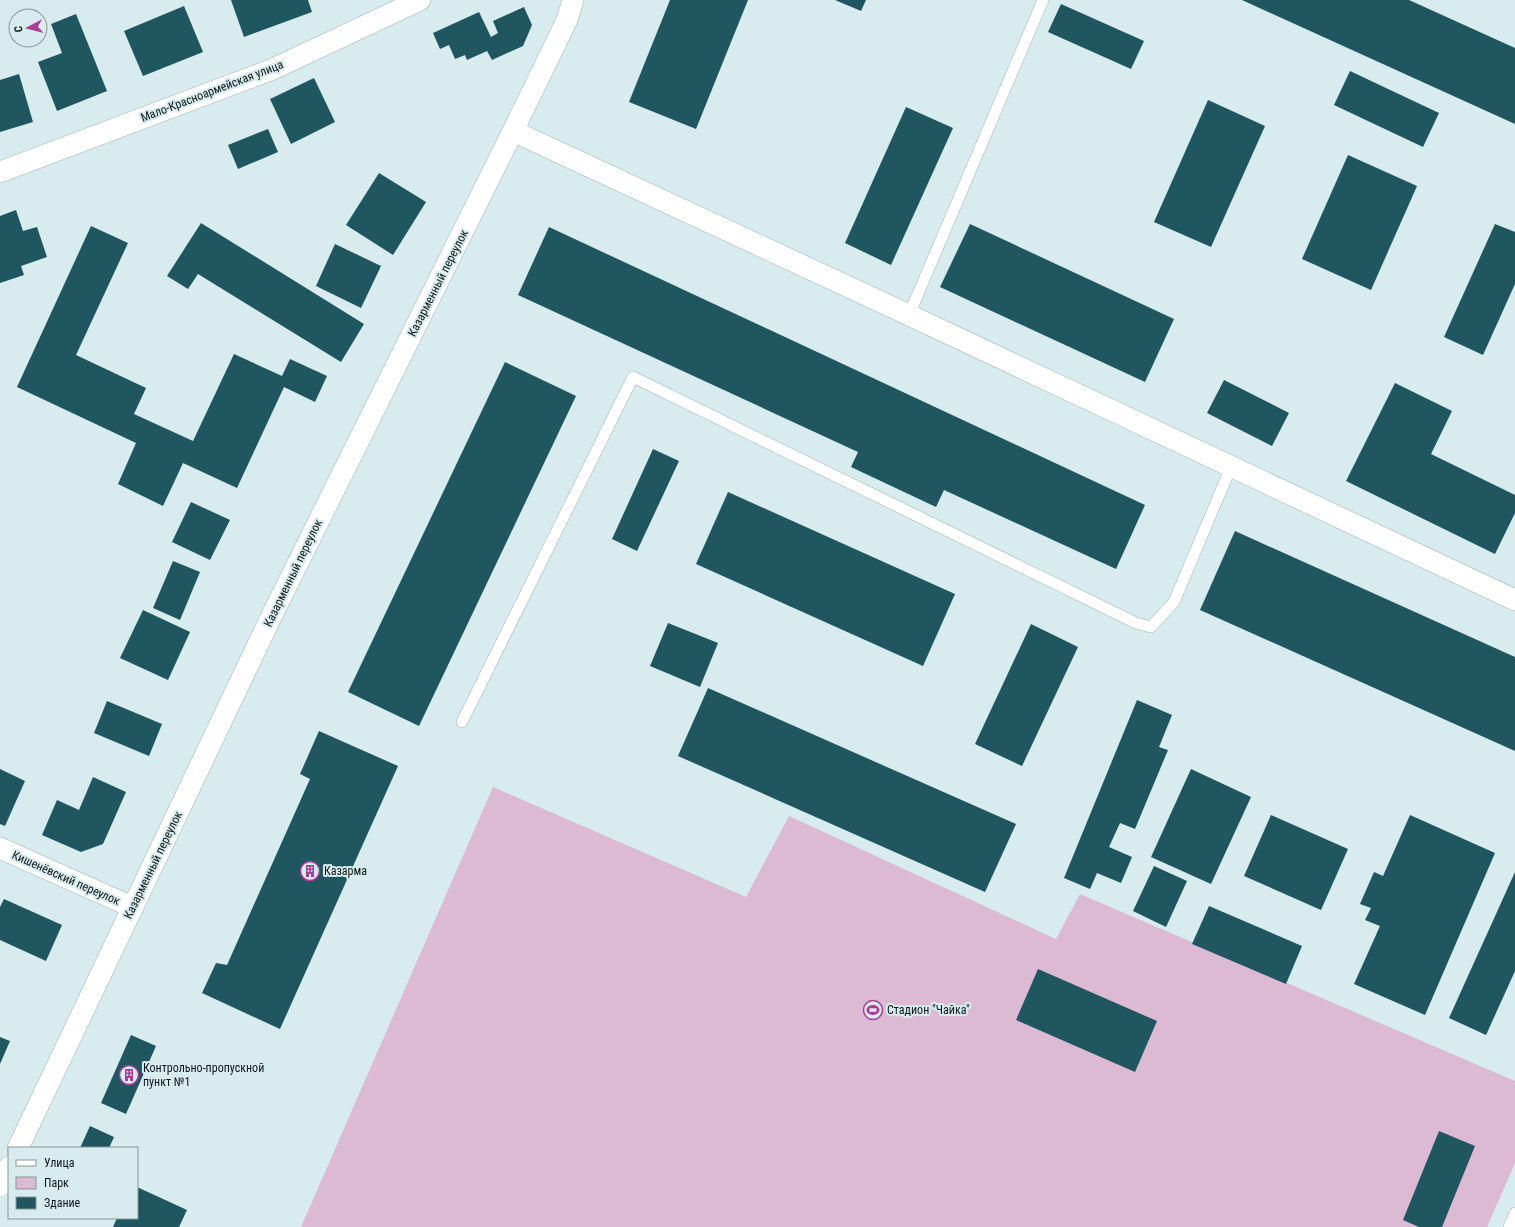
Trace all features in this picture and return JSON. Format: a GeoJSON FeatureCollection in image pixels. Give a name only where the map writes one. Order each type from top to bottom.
{"type":"FeatureCollection","features":[{"type":"Feature","properties":{"kind":"street","name":"Мало-Красноармейская улица"},"geometry":{"type":"LineString","coordinates":[[0,172],[273,69],[420,0]]}},
{"type":"Feature","properties":{"kind":"street","name":"Казарменный переулок"},"geometry":{"type":"LineString","coordinates":[[18,1147],[272,615],[513,131],[567,20],[573,0]]}},
{"type":"Feature","properties":{"kind":"street"},"geometry":{"type":"LineString","coordinates":[[513,131],[909,315],[1515,600]]}},
{"type":"Feature","properties":{"kind":"street","name":"Кишенёвский переулок"},"geometry":{"type":"LineString","coordinates":[[0,848],[132,907]]}},
{"type":"Feature","properties":{"kind":"street"},"geometry":{"type":"LineString","coordinates":[[0,1186],[8,1169]]}},
{"type":"Feature","properties":{"kind":"lane"},"geometry":{"type":"LineString","coordinates":[[909,315],[1043,0]]}},
{"type":"Feature","properties":{"kind":"lane"},"geometry":{"type":"LineString","coordinates":[[462,722],[633,377],[1129,620],[1151,627],[1174,602],[1231,467]]}},
{"type":"Feature","properties":{"kind":"lane"},"geometry":{"type":"LineString","coordinates":[[1509,1227],[1515,1213]]}},
{"type":"Feature","properties":{"kind":"green space","name":"Стадион \"Чайка\""},"geometry":{"type":"Polygon","coordinates":[[[493,787],[746,897],[789,816],[1056,939],[1080,894],[1515,1081],[1515,1163],[1487,1227],[301,1227],[493,787]]]}},
{"type":"Feature","properties":{"kind":"building"},"geometry":{"type":"Polygon","coordinates":[[[231,0],[308,0],[312,12],[244,37],[231,0]]]}},
{"type":"Feature","properties":{"kind":"building"},"geometry":{"type":"Polygon","coordinates":[[[670,0],[748,0],[696,129],[629,102],[670,0]]]}},
{"type":"Feature","properties":{"kind":"building"},"geometry":{"type":"Polygon","coordinates":[[[835,0],[866,0],[861,11],[835,0]]]}},
{"type":"Feature","properties":{"kind":"building"},"geometry":{"type":"Polygon","coordinates":[[[1242,0],[1409,0],[1515,48],[1515,124],[1242,0]]]}},
{"type":"Feature","properties":{"kind":"building"},"geometry":{"type":"Polygon","coordinates":[[[1061,4],[1144,41],[1131,69],[1048,32],[1061,4]]]}},
{"type":"Feature","properties":{"kind":"building"},"geometry":{"type":"Polygon","coordinates":[[[184,6],[203,52],[143,76],[124,31],[184,6]]]}},
{"type":"Feature","properties":{"kind":"building"},"geometry":{"type":"Polygon","coordinates":[[[524,7],[532,25],[523,46],[492,60],[487,51],[467,60],[465,55],[455,59],[449,45],[440,49],[433,33],[479,12],[491,37],[498,33],[493,21],[524,7]]]}},
{"type":"Feature","properties":{"kind":"building"},"geometry":{"type":"Polygon","coordinates":[[[76,14],[107,91],[57,111],[38,62],[62,53],[51,24],[76,14]]]}},
{"type":"Feature","properties":{"kind":"building"},"geometry":{"type":"Polygon","coordinates":[[[1350,71],[1439,113],[1423,147],[1334,105],[1350,71]]]}},
{"type":"Feature","properties":{"kind":"building"},"geometry":{"type":"Polygon","coordinates":[[[19,74],[33,122],[0,132],[0,80],[19,74]]]}},
{"type":"Feature","properties":{"kind":"building"},"geometry":{"type":"Polygon","coordinates":[[[314,78],[335,122],[291,144],[270,99],[314,78]]]}},
{"type":"Feature","properties":{"kind":"building"},"geometry":{"type":"Polygon","coordinates":[[[1208,100],[1265,126],[1211,247],[1154,222],[1208,100]]]}},
{"type":"Feature","properties":{"kind":"building"},"geometry":{"type":"Polygon","coordinates":[[[906,107],[953,128],[891,265],[845,243],[906,107]]]}},
{"type":"Feature","properties":{"kind":"building"},"geometry":{"type":"Polygon","coordinates":[[[268,129],[278,152],[238,169],[228,145],[268,129]]]}},
{"type":"Feature","properties":{"kind":"building"},"geometry":{"type":"Polygon","coordinates":[[[1348,155],[1417,186],[1371,290],[1302,259],[1348,155]]]}},
{"type":"Feature","properties":{"kind":"building"},"geometry":{"type":"Polygon","coordinates":[[[379,173],[426,202],[393,255],[346,225],[379,173]]]}},
{"type":"Feature","properties":{"kind":"building"},"geometry":{"type":"Polygon","coordinates":[[[16,210],[23,231],[37,227],[47,257],[21,266],[24,275],[0,283],[0,216],[16,210]]]}},
{"type":"Feature","properties":{"kind":"building"},"geometry":{"type":"Polygon","coordinates":[[[201,223],[364,324],[341,362],[198,274],[188,289],[167,276],[201,223]]]}},
{"type":"Feature","properties":{"kind":"building"},"geometry":{"type":"Polygon","coordinates":[[[970,224],[1174,319],[1145,382],[940,287],[970,224]]]}},
{"type":"Feature","properties":{"kind":"building"},"geometry":{"type":"Polygon","coordinates":[[[1495,224],[1515,232],[1515,284],[1483,355],[1444,337],[1495,224]]]}},
{"type":"Feature","properties":{"kind":"building"},"geometry":{"type":"Polygon","coordinates":[[[91,226],[128,243],[76,355],[146,388],[134,414],[193,441],[234,354],[282,376],[290,359],[327,376],[315,402],[284,387],[237,488],[183,463],[163,506],[118,484],[136,443],[17,387],[91,226]]]}},
{"type":"Feature","properties":{"kind":"building"},"geometry":{"type":"Polygon","coordinates":[[[549,227],[1145,505],[1116,569],[944,490],[936,507],[851,467],[858,452],[518,295],[549,227]]]}},
{"type":"Feature","properties":{"kind":"building"},"geometry":{"type":"Polygon","coordinates":[[[335,244],[381,266],[361,308],[316,286],[335,244]]]}},
{"type":"Feature","properties":{"kind":"building"},"geometry":{"type":"Polygon","coordinates":[[[505,362],[576,396],[419,726],[348,692],[505,362]]]}},
{"type":"Feature","properties":{"kind":"building"},"geometry":{"type":"Polygon","coordinates":[[[1224,380],[1289,413],[1272,446],[1207,413],[1224,380]]]}},
{"type":"Feature","properties":{"kind":"building"},"geometry":{"type":"Polygon","coordinates":[[[1395,383],[1452,411],[1431,454],[1515,495],[1515,513],[1495,554],[1346,481],[1395,383]]]}},
{"type":"Feature","properties":{"kind":"building"},"geometry":{"type":"Polygon","coordinates":[[[653,449],[679,461],[637,551],[612,539],[653,449]]]}},
{"type":"Feature","properties":{"kind":"building"},"geometry":{"type":"Polygon","coordinates":[[[728,492],[955,594],[923,666],[696,564],[728,492]]]}},
{"type":"Feature","properties":{"kind":"building"},"geometry":{"type":"Polygon","coordinates":[[[191,502],[230,520],[210,560],[172,542],[191,502]]]}},
{"type":"Feature","properties":{"kind":"building"},"geometry":{"type":"Polygon","coordinates":[[[1235,531],[1515,657],[1515,751],[1200,610],[1235,531]]]}},
{"type":"Feature","properties":{"kind":"building"},"geometry":{"type":"Polygon","coordinates":[[[173,561],[200,572],[180,620],[153,608],[173,561]]]}},
{"type":"Feature","properties":{"kind":"building"},"geometry":{"type":"Polygon","coordinates":[[[143,610],[190,632],[168,680],[120,658],[143,610]]]}},
{"type":"Feature","properties":{"kind":"building"},"geometry":{"type":"Polygon","coordinates":[[[668,623],[718,643],[700,687],[650,666],[668,623]]]}},
{"type":"Feature","properties":{"kind":"building"},"geometry":{"type":"Polygon","coordinates":[[[1031,624],[1078,647],[1022,766],[975,744],[1031,624]]]}},
{"type":"Feature","properties":{"kind":"building"},"geometry":{"type":"Polygon","coordinates":[[[708,688],[1016,824],[985,892],[678,756],[708,688]]]}},
{"type":"Feature","properties":{"kind":"building"},"geometry":{"type":"Polygon","coordinates":[[[1137,700],[1172,715],[1159,747],[1168,750],[1135,829],[1120,823],[1109,847],[1132,857],[1121,883],[1097,873],[1090,889],[1064,878],[1137,700]]]}},
{"type":"Feature","properties":{"kind":"building"},"geometry":{"type":"Polygon","coordinates":[[[107,701],[162,724],[149,756],[94,733],[107,701]]]}},
{"type":"Feature","properties":{"kind":"building","name":"Казарма"},"geometry":{"type":"Polygon","coordinates":[[[319,731],[398,766],[280,1029],[202,993],[216,963],[227,965],[310,779],[300,774],[319,731]]]}},
{"type":"Feature","properties":{"kind":"building"},"geometry":{"type":"Polygon","coordinates":[[[0,769],[25,781],[5,826],[0,824],[0,769]]]}},
{"type":"Feature","properties":{"kind":"building"},"geometry":{"type":"Polygon","coordinates":[[[1191,769],[1251,797],[1211,884],[1151,857],[1191,769]]]}},
{"type":"Feature","properties":{"kind":"building"},"geometry":{"type":"Polygon","coordinates":[[[93,777],[126,792],[103,844],[81,852],[42,835],[57,800],[79,810],[93,777]]]}},
{"type":"Feature","properties":{"kind":"building"},"geometry":{"type":"Polygon","coordinates":[[[1271,815],[1348,849],[1321,910],[1244,876],[1271,815]]]}},
{"type":"Feature","properties":{"kind":"building"},"geometry":{"type":"Polygon","coordinates":[[[1410,815],[1495,853],[1425,1015],[1354,984],[1380,926],[1365,920],[1371,908],[1360,904],[1374,872],[1383,876],[1410,815]]]}},
{"type":"Feature","properties":{"kind":"building"},"geometry":{"type":"Polygon","coordinates":[[[1154,866],[1187,881],[1166,927],[1133,911],[1154,866]]]}},
{"type":"Feature","properties":{"kind":"building"},"geometry":{"type":"Polygon","coordinates":[[[1515,872],[1515,971],[1486,1035],[1449,1018],[1515,872]]]}},
{"type":"Feature","properties":{"kind":"building"},"geometry":{"type":"Polygon","coordinates":[[[4,899],[62,925],[46,961],[0,940],[0,907],[4,899]]]}},
{"type":"Feature","properties":{"kind":"building"},"geometry":{"type":"Polygon","coordinates":[[[1209,906],[1302,946],[1286,984],[1192,944],[1209,906]]]}},
{"type":"Feature","properties":{"kind":"building"},"geometry":{"type":"Polygon","coordinates":[[[1038,969],[1157,1021],[1135,1072],[1016,1020],[1038,969]]]}},
{"type":"Feature","properties":{"kind":"building","name":"Контрольно-пропускной пункт №1"},"geometry":{"type":"Polygon","coordinates":[[[131,1035],[156,1046],[126,1114],[101,1103],[131,1035]]]}},
{"type":"Feature","properties":{"kind":"building"},"geometry":{"type":"Polygon","coordinates":[[[0,1037],[10,1041],[0,1064],[0,1037]]]}},
{"type":"Feature","properties":{"kind":"building"},"geometry":{"type":"Polygon","coordinates":[[[90,1126],[114,1137],[109,1147],[80,1147],[90,1126]]]}},
{"type":"Feature","properties":{"kind":"building"},"geometry":{"type":"Polygon","coordinates":[[[1439,1131],[1475,1146],[1442,1227],[1419,1227],[1403,1220],[1439,1131]]]}},
{"type":"Feature","properties":{"kind":"building"},"geometry":{"type":"Polygon","coordinates":[[[138,1187],[187,1210],[179,1227],[113,1227],[117,1219],[138,1219],[138,1187]]]}},
{"type":"Feature","properties":{"kind":"place","name":"Казарма"},"geometry":{"type":"Point","coordinates":[310,871]}},
{"type":"Feature","properties":{"kind":"place","name":"Стадион \"Чайка\""},"geometry":{"type":"Point","coordinates":[873,1010]}},
{"type":"Feature","properties":{"kind":"place","name":"Контрольно-пропускной пункт №1"},"geometry":{"type":"Point","coordinates":[129,1075]}}]}
